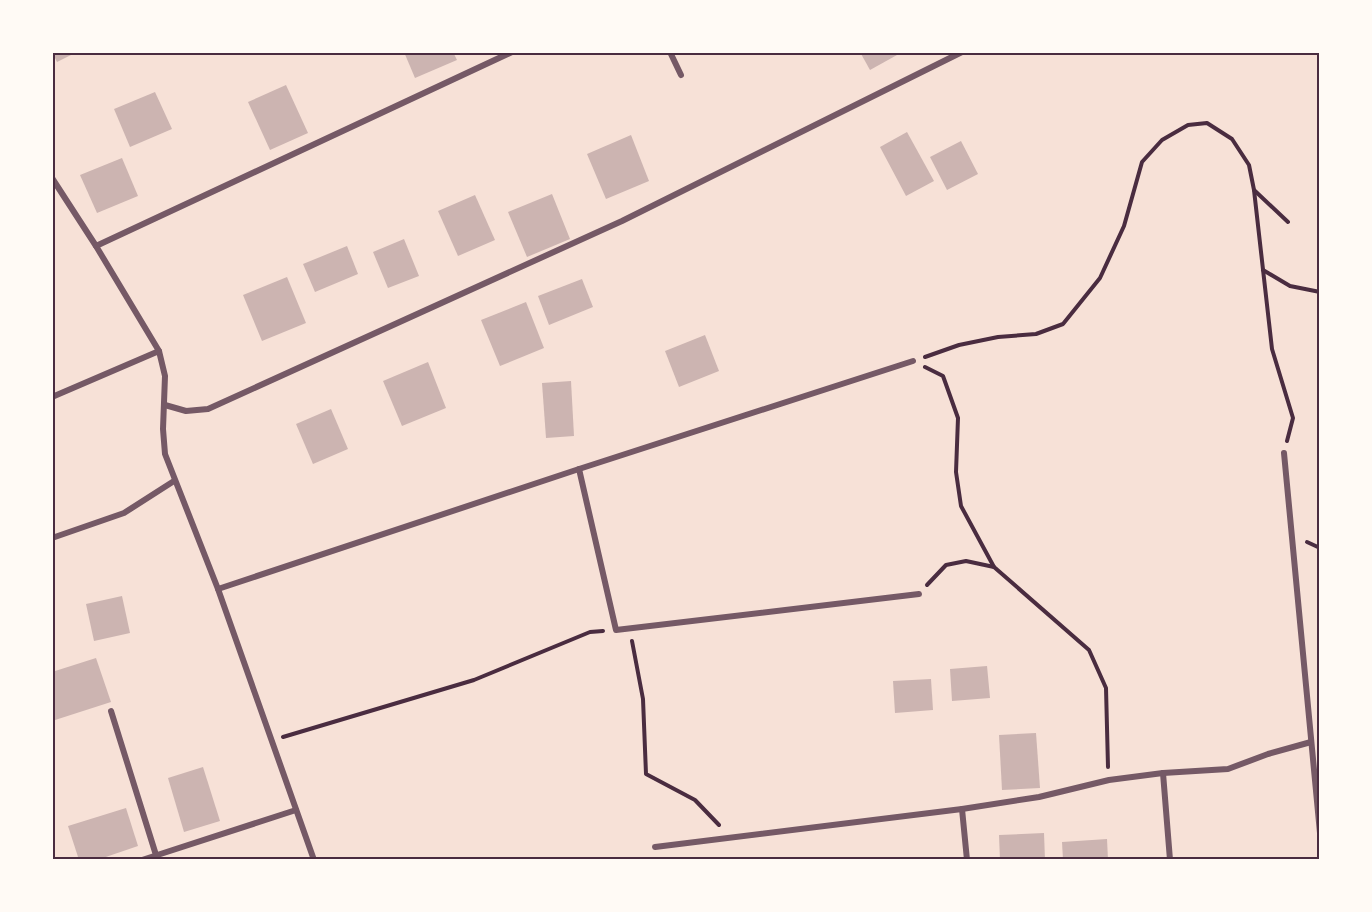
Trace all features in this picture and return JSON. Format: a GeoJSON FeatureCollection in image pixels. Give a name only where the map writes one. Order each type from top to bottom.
{"type":"FeatureCollection","features":[{"type":"Feature","properties":{"kind":"street"},"geometry":{"type":"LineString","coordinates":[[96,246],[512,52]]}},
{"type":"Feature","properties":{"kind":"street"},"geometry":{"type":"LineString","coordinates":[[670,52],[681,75]]}},
{"type":"Feature","properties":{"kind":"street"},"geometry":{"type":"LineString","coordinates":[[165,405],[186,411],[208,409],[622,221],[962,52]]}},
{"type":"Feature","properties":{"kind":"street"},"geometry":{"type":"LineString","coordinates":[[52,178],[159,351],[165,376],[163,429],[165,454],[218,589],[314,860]]}},
{"type":"Feature","properties":{"kind":"street"},"geometry":{"type":"LineString","coordinates":[[52,397],[159,351]]}},
{"type":"Feature","properties":{"kind":"street"},"geometry":{"type":"LineString","coordinates":[[218,589],[579,469],[913,362]]}},
{"type":"Feature","properties":{"kind":"street"},"geometry":{"type":"LineString","coordinates":[[1284,453],[1320,833]]}},
{"type":"Feature","properties":{"kind":"street"},"geometry":{"type":"LineString","coordinates":[[579,469],[616,630],[919,594]]}},
{"type":"Feature","properties":{"kind":"street"},"geometry":{"type":"LineString","coordinates":[[52,538],[124,513],[174,481]]}},
{"type":"Feature","properties":{"kind":"street"},"geometry":{"type":"LineString","coordinates":[[111,711],[156,855]]}},
{"type":"Feature","properties":{"kind":"street"},"geometry":{"type":"LineString","coordinates":[[655,847],[962,809],[1039,797],[1109,780],[1162,773],[1228,769],[1268,754],[1311,742]]}},
{"type":"Feature","properties":{"kind":"street"},"geometry":{"type":"LineString","coordinates":[[1162,773],[1170,860]]}},
{"type":"Feature","properties":{"kind":"street"},"geometry":{"type":"LineString","coordinates":[[962,809],[967,860]]}},
{"type":"Feature","properties":{"kind":"street"},"geometry":{"type":"LineString","coordinates":[[142,860],[296,810]]}},
{"type":"Feature","properties":{"kind":"path"},"geometry":{"type":"LineString","coordinates":[[913,362],[958,345],[998,336],[1036,334],[1063,324],[1100,278],[1124,226],[1142,162],[1162,140],[1188,125],[1207,123],[1232,139],[1249,165],[1254,190],[1272,349],[1293,418],[1284,453]]}},
{"type":"Feature","properties":{"kind":"path"},"geometry":{"type":"LineString","coordinates":[[1254,190],[1288,222]]}},
{"type":"Feature","properties":{"kind":"path"},"geometry":{"type":"LineString","coordinates":[[1263,270],[1290,286],[1320,292]]}},
{"type":"Feature","properties":{"kind":"path"},"geometry":{"type":"LineString","coordinates":[[913,362],[943,376],[958,418],[956,472],[961,506],[994,567],[1089,650],[1106,688],[1109,780]]}},
{"type":"Feature","properties":{"kind":"path"},"geometry":{"type":"LineString","coordinates":[[919,594],[946,565],[966,561],[994,567]]}},
{"type":"Feature","properties":{"kind":"path"},"geometry":{"type":"LineString","coordinates":[[629,629],[644,699],[646,774],[695,800],[731,837]]}},
{"type":"Feature","properties":{"kind":"path"},"geometry":{"type":"LineString","coordinates":[[271,740],[474,680],[590,632],[616,630]]}},
{"type":"Feature","properties":{"kind":"building"},"geometry":{"type":"Polygon","coordinates":[[[52,52],[77,52],[57,62],[52,52]]]}},
{"type":"Feature","properties":{"kind":"building"},"geometry":{"type":"Polygon","coordinates":[[[404,52],[453,52],[457,60],[415,78],[404,52]]]}},
{"type":"Feature","properties":{"kind":"building"},"geometry":{"type":"Polygon","coordinates":[[[860,52],[896,52],[897,55],[870,70],[860,52]]]}},
{"type":"Feature","properties":{"kind":"building"},"geometry":{"type":"Polygon","coordinates":[[[286,85],[308,133],[270,150],[248,102],[286,85]]]}},
{"type":"Feature","properties":{"kind":"building"},"geometry":{"type":"Polygon","coordinates":[[[155,92],[172,129],[130,147],[114,109],[155,92]]]}},
{"type":"Feature","properties":{"kind":"building"},"geometry":{"type":"Polygon","coordinates":[[[907,132],[934,181],[906,196],[880,147],[907,132]]]}},
{"type":"Feature","properties":{"kind":"building"},"geometry":{"type":"Polygon","coordinates":[[[631,135],[649,181],[606,199],[587,154],[631,135]]]}},
{"type":"Feature","properties":{"kind":"building"},"geometry":{"type":"Polygon","coordinates":[[[961,141],[978,174],[947,190],[930,157],[961,141]]]}},
{"type":"Feature","properties":{"kind":"building"},"geometry":{"type":"Polygon","coordinates":[[[122,158],[138,196],[97,213],[80,175],[122,158]]]}},
{"type":"Feature","properties":{"kind":"building"},"geometry":{"type":"Polygon","coordinates":[[[552,194],[570,239],[527,257],[508,212],[552,194]]]}},
{"type":"Feature","properties":{"kind":"building"},"geometry":{"type":"Polygon","coordinates":[[[475,195],[495,240],[458,256],[438,211],[475,195]]]}},
{"type":"Feature","properties":{"kind":"building"},"geometry":{"type":"Polygon","coordinates":[[[404,239],[419,276],[388,288],[373,252],[404,239]]]}},
{"type":"Feature","properties":{"kind":"building"},"geometry":{"type":"Polygon","coordinates":[[[347,246],[358,274],[315,292],[303,264],[347,246]]]}},
{"type":"Feature","properties":{"kind":"building"},"geometry":{"type":"Polygon","coordinates":[[[287,277],[306,323],[262,341],[243,295],[287,277]]]}},
{"type":"Feature","properties":{"kind":"building"},"geometry":{"type":"Polygon","coordinates":[[[582,279],[593,307],[549,325],[538,296],[582,279]]]}},
{"type":"Feature","properties":{"kind":"building"},"geometry":{"type":"Polygon","coordinates":[[[526,302],[544,348],[500,366],[481,320],[526,302]]]}},
{"type":"Feature","properties":{"kind":"building"},"geometry":{"type":"Polygon","coordinates":[[[705,335],[719,371],[679,387],[665,351],[705,335]]]}},
{"type":"Feature","properties":{"kind":"building"},"geometry":{"type":"Polygon","coordinates":[[[428,362],[446,408],[402,426],[383,381],[428,362]]]}},
{"type":"Feature","properties":{"kind":"building"},"geometry":{"type":"Polygon","coordinates":[[[571,381],[574,436],[546,438],[542,383],[571,381]]]}},
{"type":"Feature","properties":{"kind":"building"},"geometry":{"type":"Polygon","coordinates":[[[331,409],[348,449],[313,464],[296,424],[331,409]]]}},
{"type":"Feature","properties":{"kind":"building"},"geometry":{"type":"Polygon","coordinates":[[[122,596],[130,633],[94,641],[86,604],[122,596]]]}},
{"type":"Feature","properties":{"kind":"building"},"geometry":{"type":"Polygon","coordinates":[[[96,658],[111,702],[52,721],[52,672],[96,658]]]}},
{"type":"Feature","properties":{"kind":"building"},"geometry":{"type":"Polygon","coordinates":[[[987,666],[990,698],[952,701],[950,669],[987,666]]]}},
{"type":"Feature","properties":{"kind":"building"},"geometry":{"type":"Polygon","coordinates":[[[931,679],[933,710],[895,713],[893,681],[931,679]]]}},
{"type":"Feature","properties":{"kind":"building"},"geometry":{"type":"Polygon","coordinates":[[[1036,733],[1040,788],[1002,790],[999,735],[1036,733]]]}},
{"type":"Feature","properties":{"kind":"building"},"geometry":{"type":"Polygon","coordinates":[[[203,767],[220,821],[184,832],[168,778],[203,767]]]}},
{"type":"Feature","properties":{"kind":"building"},"geometry":{"type":"Polygon","coordinates":[[[126,808],[138,846],[97,860],[79,860],[68,826],[126,808]]]}},
{"type":"Feature","properties":{"kind":"building"},"geometry":{"type":"Polygon","coordinates":[[[1044,833],[1045,860],[1000,860],[999,835],[1044,833]]]}},
{"type":"Feature","properties":{"kind":"building"},"geometry":{"type":"Polygon","coordinates":[[[1107,839],[1108,860],[1063,860],[1062,842],[1107,839]]]}}]}
